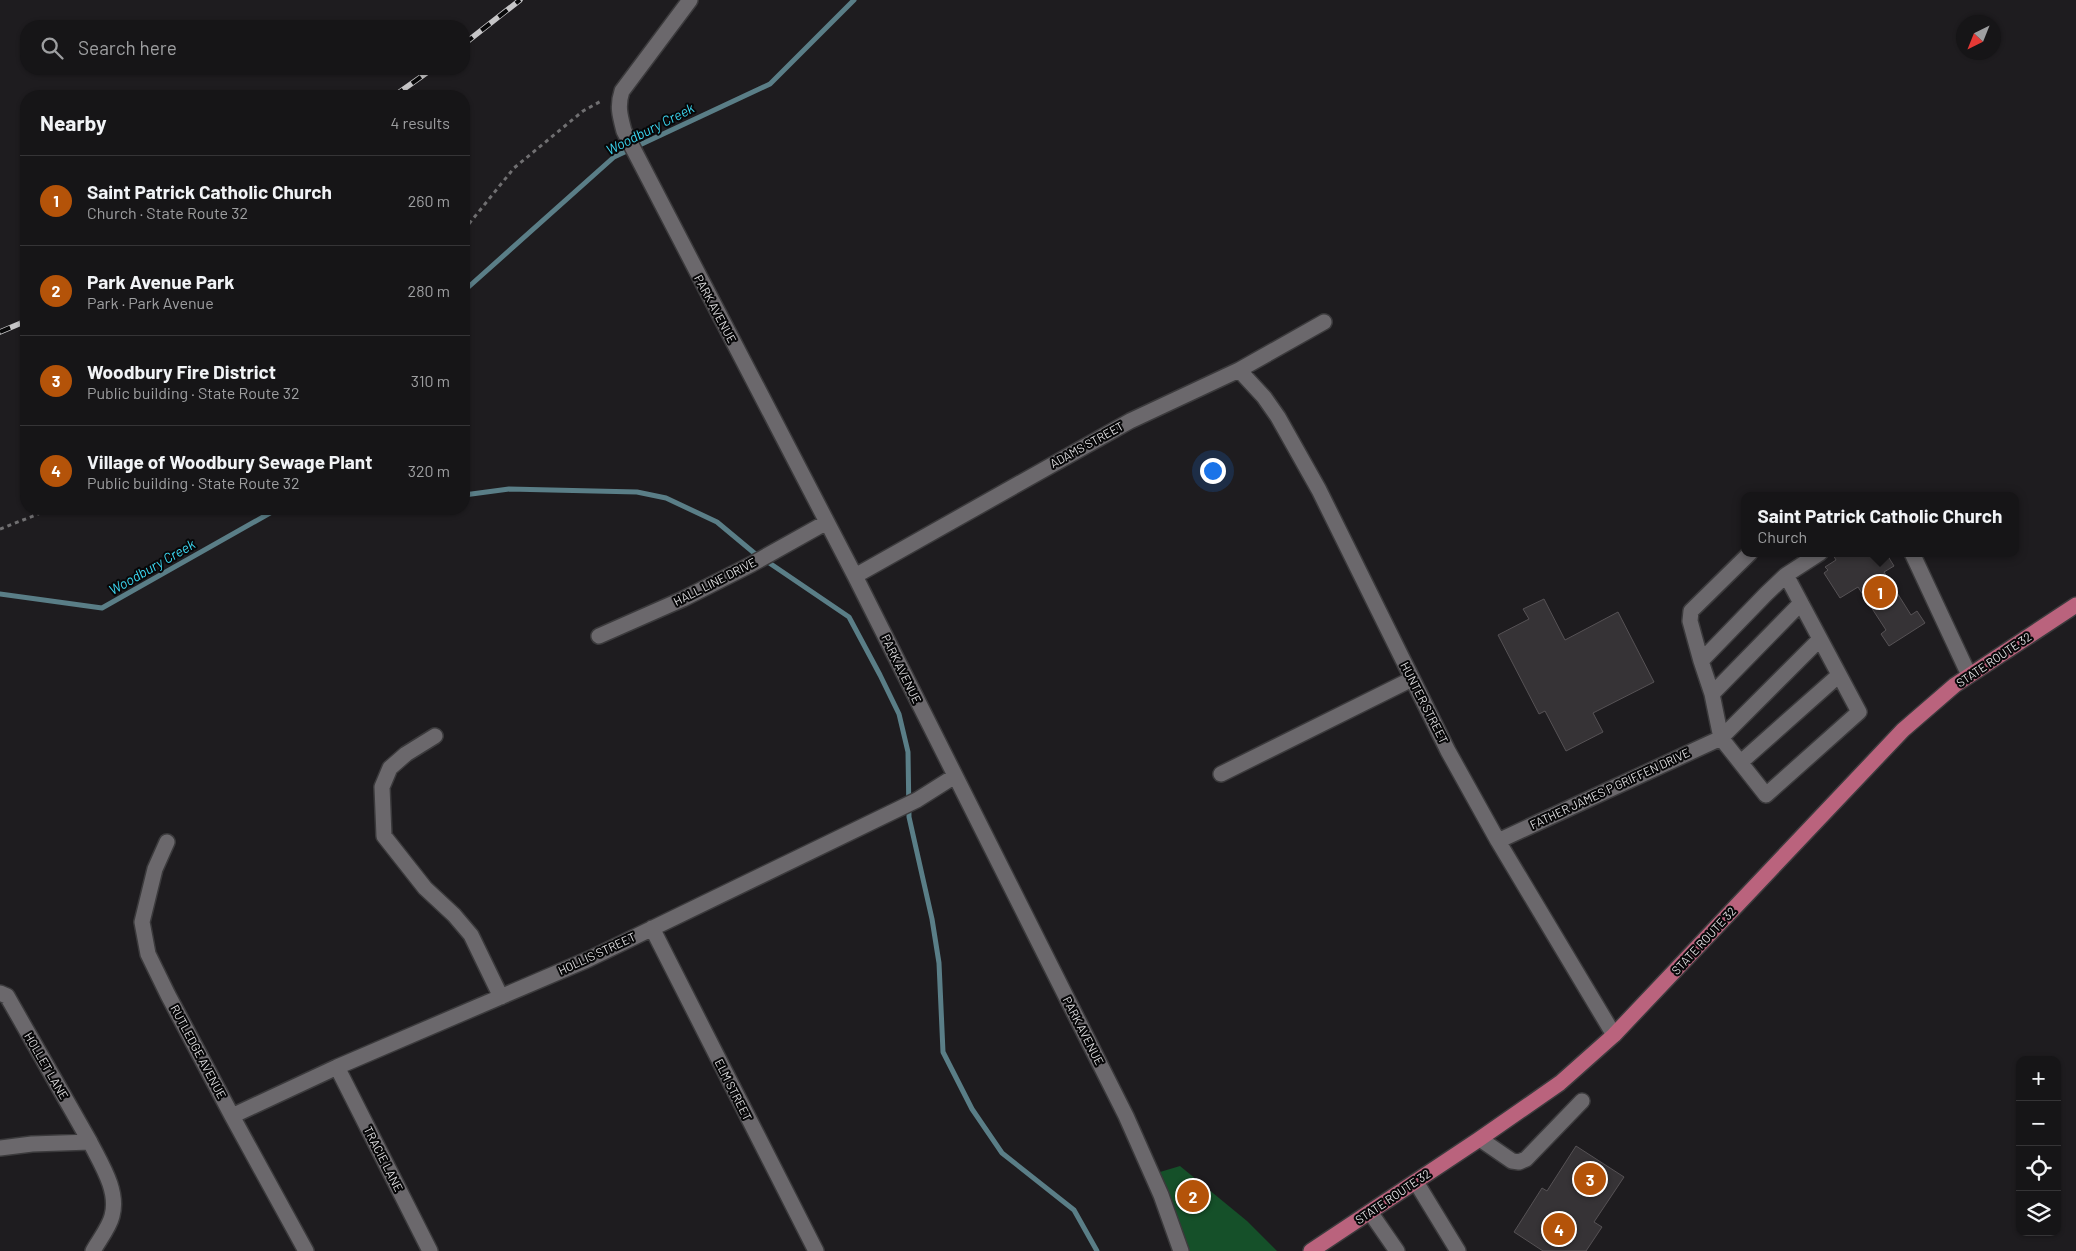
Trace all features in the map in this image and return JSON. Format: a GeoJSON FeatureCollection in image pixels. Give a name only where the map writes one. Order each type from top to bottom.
{"type":"FeatureCollection","features":[{"type":"Feature","properties":{"kind":"main road","name":"STATE ROUTE 32"},"geometry":{"type":"LineString","coordinates":[[1311,1251],[1480,1139],[1560,1083],[1614,1035],[1903,730],[1955,685],[2076,606]]}},
{"type":"Feature","properties":{"kind":"street"},"geometry":{"type":"LineString","coordinates":[[622,91],[690,0]]}},
{"type":"Feature","properties":{"kind":"street","name":"PARK AVENUE"},"geometry":{"type":"LineString","coordinates":[[622,91],[618,102],[619,113],[624,131],[637,160],[855,576],[1126,1116],[1161,1195],[1181,1251]]}},
{"type":"Feature","properties":{"kind":"street","name":"ADAMS STREET"},"geometry":{"type":"LineString","coordinates":[[855,576],[1130,421],[1239,370],[1324,322]]}},
{"type":"Feature","properties":{"kind":"street","name":"HUNTER STREET"},"geometry":{"type":"LineString","coordinates":[[1239,370],[1264,397],[1278,417],[1319,490],[1448,750],[1498,841],[1614,1035]]}},
{"type":"Feature","properties":{"kind":"street","name":"HALL LINE DRIVE"},"geometry":{"type":"LineString","coordinates":[[599,636],[683,599],[827,522]]}},
{"type":"Feature","properties":{"kind":"street"},"geometry":{"type":"LineString","coordinates":[[1746,557],[1691,611],[1690,621],[1712,694],[1722,738],[1766,795],[1859,712],[1786,575]]}},
{"type":"Feature","properties":{"kind":"street"},"geometry":{"type":"LineString","coordinates":[[1702,661],[1786,575],[1814,557]]}},
{"type":"Feature","properties":{"kind":"street"},"geometry":{"type":"LineString","coordinates":[[1914,557],[1969,675]]}},
{"type":"Feature","properties":{"kind":"street"},"geometry":{"type":"LineString","coordinates":[[1712,694],[1800,604]]}},
{"type":"Feature","properties":{"kind":"street"},"geometry":{"type":"LineString","coordinates":[[1722,738],[1820,639]]}},
{"type":"Feature","properties":{"kind":"street"},"geometry":{"type":"LineString","coordinates":[[1740,762],[1839,675]]}},
{"type":"Feature","properties":{"kind":"street"},"geometry":{"type":"LineString","coordinates":[[1221,774],[1412,679]]}},
{"type":"Feature","properties":{"kind":"street"},"geometry":{"type":"LineString","coordinates":[[435,736],[406,754],[390,768],[382,787],[384,836],[425,888],[472,935],[502,997]]}},
{"type":"Feature","properties":{"kind":"street","name":"FATHER JAMES P GRIFFEN DRIVE"},"geometry":{"type":"LineString","coordinates":[[1498,841],[1722,738]]}},
{"type":"Feature","properties":{"kind":"street","name":"HOLLIS STREET"},"geometry":{"type":"LineString","coordinates":[[232,1116],[337,1067],[589,959],[917,800],[954,776]]}},
{"type":"Feature","properties":{"kind":"street","name":"RUTLEDGE AVENUE"},"geometry":{"type":"LineString","coordinates":[[166,842],[155,870],[142,922],[148,954],[232,1116],[306,1251]]}},
{"type":"Feature","properties":{"kind":"street","name":"ELM STREET"},"geometry":{"type":"LineString","coordinates":[[652,928],[816,1251]]}},
{"type":"Feature","properties":{"kind":"street","name":"HOLLET LANE"},"geometry":{"type":"LineString","coordinates":[[0,993],[7,996],[90,1142],[114,1194],[112,1217],[93,1251]]}},
{"type":"Feature","properties":{"kind":"street","name":"TRACIE LANE"},"geometry":{"type":"LineString","coordinates":[[337,1067],[430,1251]]}},
{"type":"Feature","properties":{"kind":"street"},"geometry":{"type":"LineString","coordinates":[[1480,1139],[1512,1161],[1519,1162],[1526,1158],[1582,1101]]}},
{"type":"Feature","properties":{"kind":"street"},"geometry":{"type":"LineString","coordinates":[[0,1148],[32,1144],[90,1142]]}},
{"type":"Feature","properties":{"kind":"street"},"geometry":{"type":"LineString","coordinates":[[1416,1182],[1458,1251]]}},
{"type":"Feature","properties":{"kind":"street"},"geometry":{"type":"LineString","coordinates":[[1370,1212],[1397,1251]]}},
{"type":"Feature","properties":{"kind":"path"},"geometry":{"type":"LineString","coordinates":[[470,223],[514,168],[583,111],[622,91]]}},
{"type":"Feature","properties":{"kind":"path"},"geometry":{"type":"LineString","coordinates":[[0,529],[36,515]]}},
{"type":"Feature","properties":{"kind":"green space"},"geometry":{"type":"Polygon","coordinates":[[[1180,1166],[1247,1221],[1277,1251],[1188,1251],[1160,1172],[1180,1166]]]}},
{"type":"Feature","properties":{"kind":"building"},"geometry":{"type":"Polygon","coordinates":[[[1834,557],[1888,557],[1894,566],[1884,572],[1911,615],[1917,611],[1925,623],[1889,646],[1881,634],[1886,630],[1858,587],[1840,598],[1824,573],[1828,570],[1825,567],[1836,560],[1834,557]]]}},
{"type":"Feature","properties":{"kind":"building"},"geometry":{"type":"Polygon","coordinates":[[[1544,599],[1565,640],[1618,612],[1654,682],[1593,713],[1603,732],[1566,751],[1545,711],[1539,714],[1498,635],[1529,619],[1523,609],[1544,599]]]}},
{"type":"Feature","properties":{"kind":"building"},"geometry":{"type":"Polygon","coordinates":[[[1576,1146],[1624,1177],[1594,1222],[1602,1227],[1586,1251],[1543,1251],[1514,1232],[1542,1188],[1547,1191],[1576,1146]]]}},
{"type":"Feature","properties":{"kind":"waterway","name":"Woodbury Creek"},"geometry":{"type":"LineString","coordinates":[[470,286],[614,157],[770,84],[854,0]]}},
{"type":"Feature","properties":{"kind":"waterway"},"geometry":{"type":"LineString","coordinates":[[470,494],[509,489],[637,492],[666,498],[717,522],[753,552],[849,617],[899,714],[908,752],[909,817],[932,919],[939,963],[943,1052],[972,1109],[1002,1153],[1074,1210],[1097,1251]]}},
{"type":"Feature","properties":{"kind":"waterway","name":"Woodbury Creek"},"geometry":{"type":"LineString","coordinates":[[0,594],[102,608],[266,515]]}},
{"type":"Feature","properties":{"kind":"railway"},"geometry":{"type":"LineString","coordinates":[[470,39],[520,0]]}},
{"type":"Feature","properties":{"kind":"railway"},"geometry":{"type":"LineString","coordinates":[[402,90],[424,75]]}},
{"type":"Feature","properties":{"kind":"railway"},"geometry":{"type":"LineString","coordinates":[[0,332],[20,324]]}},
{"type":"Feature","properties":{"kind":"place","name":"Saint Patrick Catholic Church"},"geometry":{"type":"Point","coordinates":[1880,592]}},
{"type":"Feature","properties":{"kind":"place","name":"Woodbury Fire District"},"geometry":{"type":"Point","coordinates":[1590,1179]}},
{"type":"Feature","properties":{"kind":"place","name":"Park Avenue Park"},"geometry":{"type":"Point","coordinates":[1193,1196]}},
{"type":"Feature","properties":{"kind":"place","name":"Village of Woodbury Sewage Plant"},"geometry":{"type":"Point","coordinates":[1559,1229]}}]}
